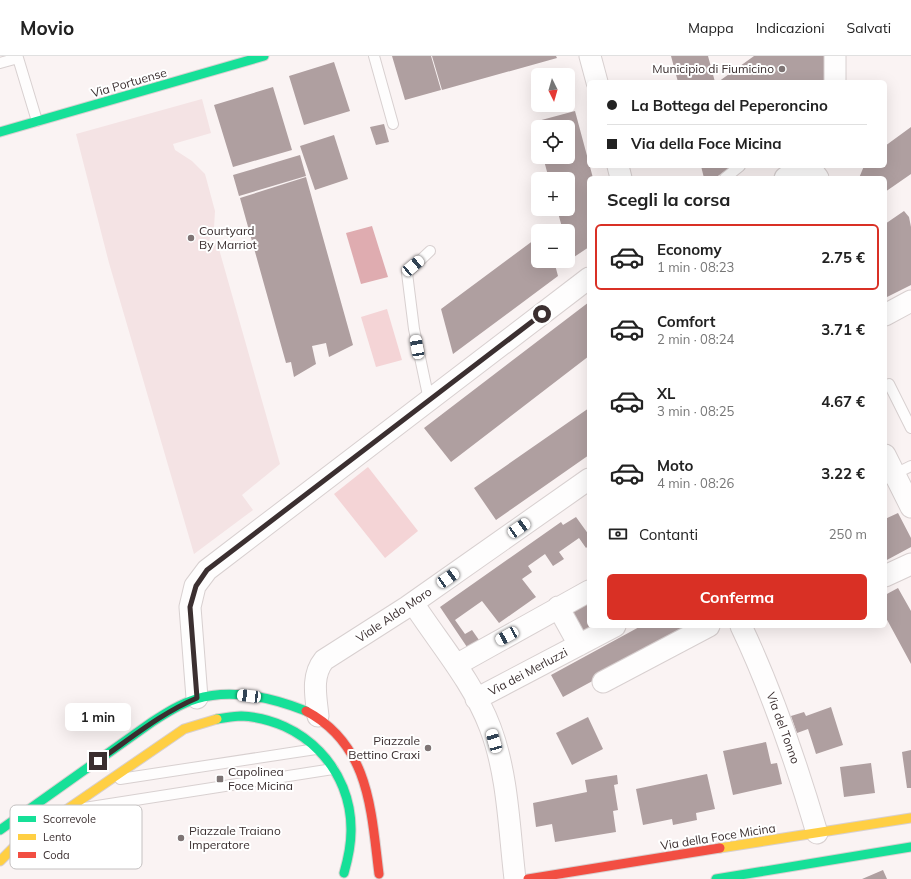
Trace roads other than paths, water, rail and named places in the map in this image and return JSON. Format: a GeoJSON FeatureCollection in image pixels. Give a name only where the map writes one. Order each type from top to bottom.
{"type":"FeatureCollection","features":[{"type":"Feature","properties":{"kind":"street","name":"Via Portuense"},"geometry":{"type":"LineString","coordinates":[[0,132],[264,56]]}},
{"type":"Feature","properties":{"kind":"street"},"geometry":{"type":"LineString","coordinates":[[590,56],[596,80]]}},
{"type":"Feature","properties":{"kind":"street"},"geometry":{"type":"LineString","coordinates":[[835,56],[835,80]]}},
{"type":"Feature","properties":{"kind":"street"},"geometry":{"type":"LineString","coordinates":[[788,176],[799,168]]}},
{"type":"Feature","properties":{"kind":"street"},"geometry":{"type":"LineString","coordinates":[[197,698],[189,618],[192,596],[200,577],[214,563],[278,517],[587,280]]}},
{"type":"Feature","properties":{"kind":"street"},"geometry":{"type":"LineString","coordinates":[[887,313],[911,301]]}},
{"type":"Feature","properties":{"kind":"street"},"geometry":{"type":"LineString","coordinates":[[887,459],[897,473],[911,507]]}},
{"type":"Feature","properties":{"kind":"street","name":"Viale Aldo Moro"},"geometry":{"type":"LineString","coordinates":[[318,716],[316,680],[317,672],[324,660],[413,603],[587,480]]}},
{"type":"Feature","properties":{"kind":"street"},"geometry":{"type":"LineString","coordinates":[[887,575],[911,564]]}},
{"type":"Feature","properties":{"kind":"street"},"geometry":{"type":"LineString","coordinates":[[456,665],[587,592]]}},
{"type":"Feature","properties":{"kind":"street"},"geometry":{"type":"LineString","coordinates":[[413,603],[456,665],[490,727],[498,756],[506,796],[515,879]]}},
{"type":"Feature","properties":{"kind":"street","name":"Via dei Merluzzi"},"geometry":{"type":"LineString","coordinates":[[558,607],[579,645]]}},
{"type":"Feature","properties":{"kind":"street","name":"Via dei Merluzzi"},"geometry":{"type":"LineString","coordinates":[[476,699],[611,628]]}},
{"type":"Feature","properties":{"kind":"street"},"geometry":{"type":"LineString","coordinates":[[603,682],[705,628]]}},
{"type":"Feature","properties":{"kind":"street","name":"Via del Tonno"},"geometry":{"type":"LineString","coordinates":[[741,628],[760,667],[782,721],[801,778],[817,834]]}},
{"type":"Feature","properties":{"kind":"street"},"geometry":{"type":"LineString","coordinates":[[36,805],[154,722],[197,698],[234,695],[290,704],[318,716],[341,739],[361,771],[370,806],[379,875]]}},
{"type":"Feature","properties":{"kind":"street"},"geometry":{"type":"LineString","coordinates":[[73,805],[184,729],[200,721],[217,717],[251,716],[276,722],[298,733],[317,749],[333,769],[345,792],[351,825],[350,847],[344,873]]}},
{"type":"Feature","properties":{"kind":"street","name":"Via della Foce Micina"},"geometry":{"type":"LineString","coordinates":[[528,879],[911,818]]}},
{"type":"Feature","properties":{"kind":"street"},"geometry":{"type":"LineString","coordinates":[[0,830],[10,823]]}},
{"type":"Feature","properties":{"kind":"street"},"geometry":{"type":"LineString","coordinates":[[716,879],[911,847]]}},
{"type":"Feature","properties":{"kind":"street"},"geometry":{"type":"LineString","coordinates":[[0,861],[10,851]]}},
{"type":"Feature","properties":{"kind":"street"},"geometry":{"type":"LineString","coordinates":[[334,879],[344,873],[358,870]]}},
{"type":"Feature","properties":{"kind":"lane"},"geometry":{"type":"LineString","coordinates":[[374,56],[393,124]]}},
{"type":"Feature","properties":{"kind":"lane"},"geometry":{"type":"LineString","coordinates":[[0,63],[18,58],[37,121]]}},
{"type":"Feature","properties":{"kind":"lane"},"geometry":{"type":"LineString","coordinates":[[728,176],[738,168]]}},
{"type":"Feature","properties":{"kind":"lane"},"geometry":{"type":"LineString","coordinates":[[429,400],[414,329],[407,273],[430,251]]}},
{"type":"Feature","properties":{"kind":"lane"},"geometry":{"type":"LineString","coordinates":[[887,385],[889,384],[911,428]]}},
{"type":"Feature","properties":{"kind":"lane"},"geometry":{"type":"LineString","coordinates":[[109,780],[317,749]]}},
{"type":"Feature","properties":{"kind":"lane"},"geometry":{"type":"LineString","coordinates":[[102,805],[333,769]]}},
{"type":"Feature","properties":{"kind":"place","name":"Municipio di Fiumicino"},"geometry":{"type":"Point","coordinates":[782,69]}},
{"type":"Feature","properties":{"kind":"place","name":"Courtyard By Marriot"},"geometry":{"type":"Point","coordinates":[191,238]}},
{"type":"Feature","properties":{"kind":"place","name":"Piazzale Bettino Craxi"},"geometry":{"type":"Point","coordinates":[428,748]}},
{"type":"Feature","properties":{"kind":"place","name":"Capolinea Foce Micina"},"geometry":{"type":"Point","coordinates":[220,779]}},
{"type":"Feature","properties":{"kind":"place","name":"Piazzale Traiano Imperatore"},"geometry":{"type":"Point","coordinates":[181,838]}}]}
